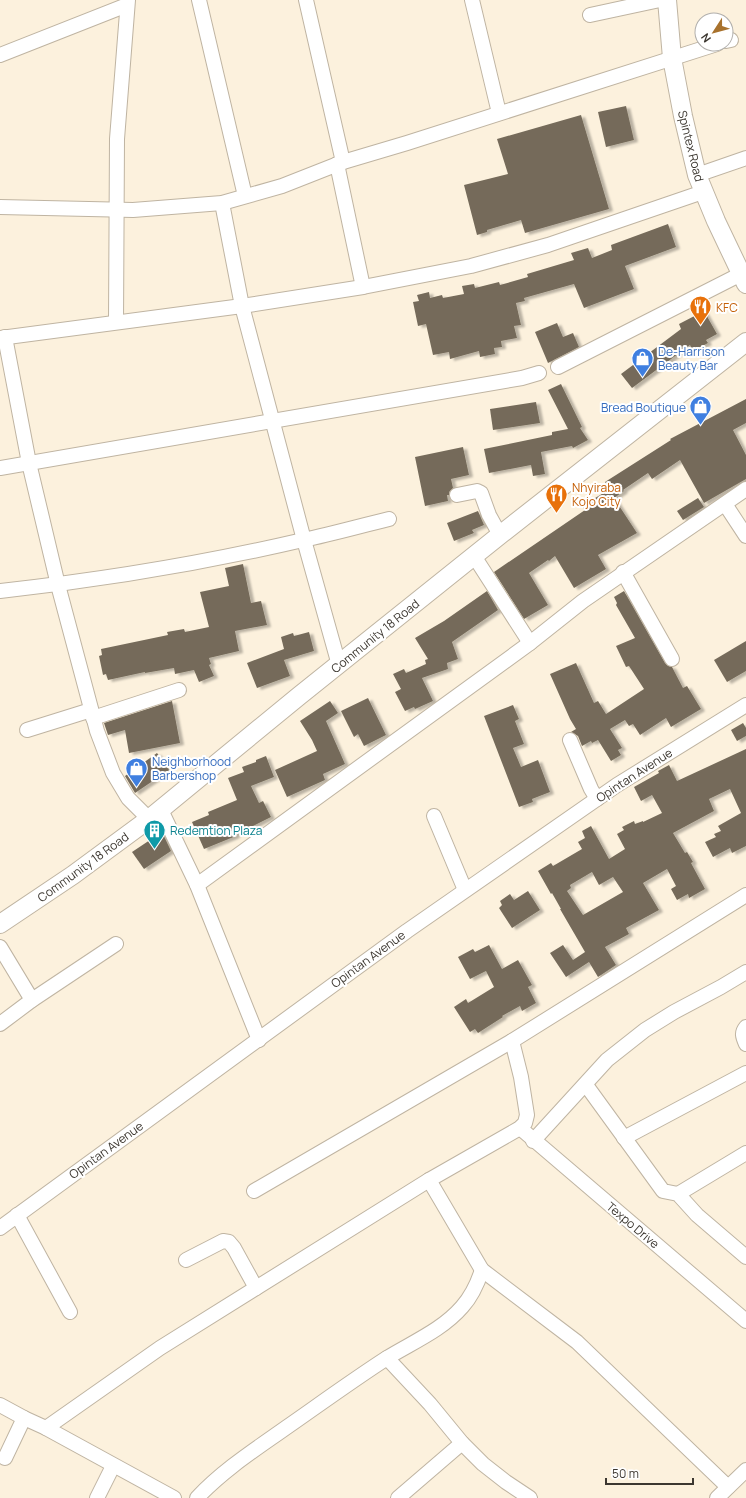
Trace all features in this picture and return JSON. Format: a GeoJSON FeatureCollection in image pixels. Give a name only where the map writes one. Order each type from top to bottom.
{"type":"FeatureCollection","features":[{"type":"Feature","properties":{"kind":"main road","name":"Spintex Road"},"geometry":{"type":"LineString","coordinates":[[667,0],[672,58],[683,116],[700,183],[743,272]]}},
{"type":"Feature","properties":{"kind":"main road","name":"Community 18 Road"},"geometry":{"type":"LineString","coordinates":[[2,919],[73,875],[155,815],[264,724],[474,556],[746,342]]}},
{"type":"Feature","properties":{"kind":"street"},"geometry":{"type":"LineString","coordinates":[[199,0],[245,196]]}},
{"type":"Feature","properties":{"kind":"street"},"geometry":{"type":"LineString","coordinates":[[306,0],[340,163],[363,287]]}},
{"type":"Feature","properties":{"kind":"street"},"geometry":{"type":"LineString","coordinates":[[472,0],[499,113]]}},
{"type":"Feature","properties":{"kind":"street"},"geometry":{"type":"LineString","coordinates":[[590,15],[660,0]]}},
{"type":"Feature","properties":{"kind":"street"},"geometry":{"type":"LineString","coordinates":[[0,55],[128,3],[116,139],[116,322]]}},
{"type":"Feature","properties":{"kind":"street"},"geometry":{"type":"LineString","coordinates":[[0,207],[133,210],[222,203],[282,186],[340,163],[694,51]]}},
{"type":"Feature","properties":{"kind":"street"},"geometry":{"type":"LineString","coordinates":[[259,1040],[197,885],[155,815],[128,798],[113,773],[92,714],[58,585],[29,463],[2,337],[242,306],[363,287],[471,266],[548,245],[700,183],[746,158]]}},
{"type":"Feature","properties":{"kind":"street"},"geometry":{"type":"LineString","coordinates":[[222,203],[242,306],[339,665]]}},
{"type":"Feature","properties":{"kind":"street"},"geometry":{"type":"LineString","coordinates":[[558,367],[743,272]]}},
{"type":"Feature","properties":{"kind":"street"},"geometry":{"type":"LineString","coordinates":[[0,468],[522,378],[539,373]]}},
{"type":"Feature","properties":{"kind":"street"},"geometry":{"type":"LineString","coordinates":[[197,885],[530,643],[583,601],[623,572],[746,489]]}},
{"type":"Feature","properties":{"kind":"street"},"geometry":{"type":"LineString","coordinates":[[457,495],[477,491],[481,493],[488,515],[500,536]]}},
{"type":"Feature","properties":{"kind":"street"},"geometry":{"type":"LineString","coordinates":[[725,504],[746,536]]}},
{"type":"Feature","properties":{"kind":"street"},"geometry":{"type":"LineString","coordinates":[[0,591],[58,585],[231,556],[389,519]]}},
{"type":"Feature","properties":{"kind":"street"},"geometry":{"type":"LineString","coordinates":[[474,556],[530,643]]}},
{"type":"Feature","properties":{"kind":"street"},"geometry":{"type":"LineString","coordinates":[[623,572],[672,659]]}},
{"type":"Feature","properties":{"kind":"street"},"geometry":{"type":"LineString","coordinates":[[27,730],[179,690]]}},
{"type":"Feature","properties":{"kind":"street","name":"Opintan Avenue"},"geometry":{"type":"LineString","coordinates":[[6,1220],[259,1040],[343,977],[465,890],[617,785],[746,705]]}},
{"type":"Feature","properties":{"kind":"street"},"geometry":{"type":"LineString","coordinates":[[570,740],[591,789],[597,799]]}},
{"type":"Feature","properties":{"kind":"street"},"geometry":{"type":"LineString","coordinates":[[434,816],[465,890]]}},
{"type":"Feature","properties":{"kind":"street"},"geometry":{"type":"LineString","coordinates":[[254,1191],[512,1041],[746,895]]}},
{"type":"Feature","properties":{"kind":"street"},"geometry":{"type":"LineString","coordinates":[[0,1024],[32,1000],[116,944]]}},
{"type":"Feature","properties":{"kind":"street"},"geometry":{"type":"LineString","coordinates":[[0,947],[32,1000]]}},
{"type":"Feature","properties":{"kind":"street"},"geometry":{"type":"LineString","coordinates":[[533,1141],[608,1060],[645,1030],[746,972]]}},
{"type":"Feature","properties":{"kind":"street"},"geometry":{"type":"LineString","coordinates":[[746,1027],[742,1032],[742,1036],[746,1044]]}},
{"type":"Feature","properties":{"kind":"street"},"geometry":{"type":"LineString","coordinates":[[46,1428],[160,1348],[428,1180],[512,1134],[520,1128],[525,1123],[527,1115],[521,1077],[512,1041]]}},
{"type":"Feature","properties":{"kind":"street"},"geometry":{"type":"LineString","coordinates":[[624,1138],[746,1073]]}},
{"type":"Feature","properties":{"kind":"street"},"geometry":{"type":"LineString","coordinates":[[586,1085],[663,1191],[678,1194],[697,1215],[746,1257]]}},
{"type":"Feature","properties":{"kind":"street","name":"Texpo Drive"},"geometry":{"type":"LineString","coordinates":[[520,1128],[533,1141],[746,1321]]}},
{"type":"Feature","properties":{"kind":"street"},"geometry":{"type":"LineString","coordinates":[[678,1194],[746,1153]]}},
{"type":"Feature","properties":{"kind":"street"},"geometry":{"type":"LineString","coordinates":[[428,1180],[482,1270],[577,1342],[728,1488]]}},
{"type":"Feature","properties":{"kind":"street"},"geometry":{"type":"LineString","coordinates":[[6,1220],[70,1312]]}},
{"type":"Feature","properties":{"kind":"street"},"geometry":{"type":"LineString","coordinates":[[186,1260],[223,1241],[229,1242],[234,1248],[256,1288]]}},
{"type":"Feature","properties":{"kind":"street"},"geometry":{"type":"LineString","coordinates":[[197,1498],[209,1484],[238,1462],[387,1358],[440,1327],[462,1308],[473,1294],[482,1270]]}},
{"type":"Feature","properties":{"kind":"street"},"geometry":{"type":"LineString","coordinates":[[387,1358],[430,1404],[462,1443],[483,1464],[530,1498]]}},
{"type":"Feature","properties":{"kind":"street"},"geometry":{"type":"LineString","coordinates":[[0,1405],[46,1428],[174,1498]]}},
{"type":"Feature","properties":{"kind":"street"},"geometry":{"type":"LineString","coordinates":[[5,1458],[24,1418]]}},
{"type":"Feature","properties":{"kind":"street"},"geometry":{"type":"LineString","coordinates":[[398,1498],[462,1443]]}},
{"type":"Feature","properties":{"kind":"street"},"geometry":{"type":"LineString","coordinates":[[97,1498],[113,1466]]}},
{"type":"Feature","properties":{"kind":"street"},"geometry":{"type":"LineString","coordinates":[[717,1498],[746,1470]]}},
{"type":"Feature","properties":{"kind":"building"},"geometry":{"type":"Polygon","coordinates":[[[626,106],[634,140],[606,147],[598,112],[626,106]]]}},
{"type":"Feature","properties":{"kind":"building"},"geometry":{"type":"Polygon","coordinates":[[[581,115],[609,209],[525,233],[521,220],[487,230],[487,232],[477,235],[464,185],[508,174],[497,139],[581,115]]]}},
{"type":"Feature","properties":{"kind":"building"},"geometry":{"type":"Polygon","coordinates":[[[668,224],[676,247],[625,266],[634,289],[584,308],[574,284],[524,298],[525,301],[516,303],[521,325],[514,326],[517,338],[501,341],[502,347],[494,348],[495,354],[480,357],[479,351],[450,359],[449,352],[433,355],[426,324],[418,326],[413,302],[419,301],[417,295],[429,292],[430,298],[442,295],[443,298],[464,294],[462,286],[474,284],[475,288],[499,282],[500,285],[528,277],[527,274],[574,260],[571,253],[588,248],[592,258],[612,250],[611,245],[668,224]]]}},
{"type":"Feature","properties":{"kind":"building"},"geometry":{"type":"Polygon","coordinates":[[[704,311],[717,334],[706,340],[708,343],[693,351],[690,345],[632,388],[621,374],[681,329],[679,324],[704,311]]]}},
{"type":"Feature","properties":{"kind":"building"},"geometry":{"type":"Polygon","coordinates":[[[557,323],[563,337],[573,333],[579,347],[548,363],[535,332],[557,323]]]}},
{"type":"Feature","properties":{"kind":"building"},"geometry":{"type":"Polygon","coordinates":[[[561,384],[582,427],[580,428],[588,440],[573,448],[572,446],[541,452],[545,474],[533,476],[531,465],[489,473],[484,449],[552,435],[552,432],[568,429],[548,390],[561,384]]]}},
{"type":"Feature","properties":{"kind":"building"},"geometry":{"type":"Polygon","coordinates":[[[746,399],[746,423],[733,430],[746,455],[746,479],[704,503],[680,460],[652,479],[648,473],[614,498],[637,533],[598,555],[606,569],[574,588],[555,556],[529,573],[548,605],[524,619],[494,572],[585,510],[582,506],[610,489],[605,482],[671,440],[670,439],[746,399]]]}},
{"type":"Feature","properties":{"kind":"building"},"geometry":{"type":"Polygon","coordinates":[[[536,402],[540,423],[493,430],[490,409],[536,402]]]}},
{"type":"Feature","properties":{"kind":"building"},"geometry":{"type":"Polygon","coordinates":[[[463,447],[469,475],[451,479],[453,488],[449,492],[449,495],[447,495],[448,501],[425,506],[415,457],[463,447]]]}},
{"type":"Feature","properties":{"kind":"building"},"geometry":{"type":"Polygon","coordinates":[[[698,498],[704,507],[683,520],[677,511],[698,498]]]}},
{"type":"Feature","properties":{"kind":"building"},"geometry":{"type":"Polygon","coordinates":[[[478,511],[484,525],[472,530],[474,533],[454,541],[447,523],[478,511]]]}},
{"type":"Feature","properties":{"kind":"building"},"geometry":{"type":"Polygon","coordinates":[[[243,564],[251,603],[261,601],[267,625],[235,631],[239,651],[209,658],[211,664],[209,665],[214,676],[199,682],[194,670],[175,674],[174,668],[145,672],[108,680],[106,674],[103,675],[99,656],[102,655],[101,649],[168,635],[167,632],[184,629],[185,632],[209,627],[200,592],[229,586],[225,568],[243,564]]]}},
{"type":"Feature","properties":{"kind":"building"},"geometry":{"type":"Polygon","coordinates":[[[487,591],[498,610],[452,642],[458,659],[447,663],[448,669],[422,678],[433,701],[415,709],[414,707],[405,711],[395,692],[401,689],[393,674],[404,669],[406,673],[426,664],[425,660],[428,659],[415,638],[444,621],[487,591]]]}},
{"type":"Feature","properties":{"kind":"building"},"geometry":{"type":"Polygon","coordinates":[[[624,591],[665,663],[672,667],[683,688],[687,686],[701,709],[671,727],[666,718],[640,735],[633,724],[629,726],[625,720],[610,729],[622,748],[618,750],[621,755],[611,761],[598,740],[592,743],[591,741],[582,746],[578,736],[571,732],[576,729],[550,674],[576,663],[594,703],[598,701],[606,714],[644,689],[629,666],[626,667],[616,646],[635,638],[616,605],[617,603],[614,597],[624,591]]]}},
{"type":"Feature","properties":{"kind":"building"},"geometry":{"type":"Polygon","coordinates":[[[309,632],[314,651],[284,660],[290,676],[257,688],[247,663],[284,649],[281,637],[293,633],[294,636],[309,632]]]}},
{"type":"Feature","properties":{"kind":"building"},"geometry":{"type":"Polygon","coordinates":[[[746,641],[746,671],[727,682],[714,660],[746,641]]]}},
{"type":"Feature","properties":{"kind":"building"},"geometry":{"type":"Polygon","coordinates":[[[368,698],[386,735],[364,746],[358,734],[354,737],[341,711],[368,698]]]}},
{"type":"Feature","properties":{"kind":"building"},"geometry":{"type":"Polygon","coordinates":[[[172,701],[180,743],[129,753],[125,730],[108,735],[104,723],[172,701]]]}},
{"type":"Feature","properties":{"kind":"building"},"geometry":{"type":"Polygon","coordinates":[[[330,701],[338,713],[326,721],[345,764],[323,774],[325,780],[287,797],[275,770],[317,751],[300,721],[330,701]]]}},
{"type":"Feature","properties":{"kind":"building"},"geometry":{"type":"Polygon","coordinates":[[[513,705],[519,719],[515,721],[524,744],[513,748],[521,767],[538,760],[550,792],[532,799],[533,802],[519,807],[484,716],[513,705]]]}},
{"type":"Feature","properties":{"kind":"building"},"geometry":{"type":"Polygon","coordinates":[[[743,723],[746,728],[746,736],[737,741],[731,730],[743,723]]]}},
{"type":"Feature","properties":{"kind":"building"},"geometry":{"type":"Polygon","coordinates":[[[746,749],[746,846],[732,853],[730,848],[713,857],[705,842],[716,837],[714,834],[721,831],[718,826],[741,813],[730,789],[709,799],[714,811],[673,833],[685,853],[687,852],[693,862],[691,863],[705,889],[689,898],[688,894],[677,900],[671,889],[676,886],[667,869],[643,883],[659,910],[626,928],[629,934],[605,947],[616,965],[598,977],[589,962],[566,977],[550,953],[563,945],[573,960],[585,952],[538,871],[551,863],[553,866],[582,849],[578,842],[585,838],[582,831],[591,826],[609,859],[625,849],[617,834],[624,830],[622,827],[634,821],[635,824],[643,822],[662,813],[652,795],[641,801],[634,787],[659,773],[658,771],[669,765],[677,781],[746,749]],[[592,872],[570,885],[571,888],[567,891],[583,915],[623,892],[613,877],[599,885],[592,872]]]}},
{"type":"Feature","properties":{"kind":"building"},"geometry":{"type":"Polygon","coordinates":[[[157,753],[169,770],[135,793],[125,776],[157,753]]]}},
{"type":"Feature","properties":{"kind":"building"},"geometry":{"type":"Polygon","coordinates":[[[266,756],[274,777],[251,786],[259,803],[263,801],[271,817],[235,835],[236,836],[204,849],[192,822],[209,815],[208,812],[237,800],[228,778],[244,772],[242,767],[256,762],[256,760],[266,756]]]}},
{"type":"Feature","properties":{"kind":"building","name":"Redemtion Plaza"},"geometry":{"type":"Polygon","coordinates":[[[162,832],[171,851],[144,869],[132,852],[162,832]]]}},
{"type":"Feature","properties":{"kind":"building"},"geometry":{"type":"Polygon","coordinates":[[[528,891],[540,910],[512,928],[499,908],[502,905],[500,901],[510,894],[514,900],[528,891]]]}},
{"type":"Feature","properties":{"kind":"building"},"geometry":{"type":"Polygon","coordinates":[[[489,945],[502,969],[518,960],[532,985],[528,987],[536,1003],[522,1011],[520,1006],[502,1016],[503,1017],[478,1033],[475,1029],[470,1032],[454,1007],[466,999],[468,1003],[494,987],[486,971],[470,979],[458,957],[473,949],[475,952],[489,945]]]}},
{"type":"Feature","properties":{"kind":"place","name":"KFC"},"geometry":{"type":"Point","coordinates":[701,326]}},
{"type":"Feature","properties":{"kind":"place","name":"De-Harrison Beauty Bar"},"geometry":{"type":"Point","coordinates":[643,378]}},
{"type":"Feature","properties":{"kind":"place","name":"Bread Boutique"},"geometry":{"type":"Point","coordinates":[701,426]}},
{"type":"Feature","properties":{"kind":"place","name":"Nhyiraba Kojo City"},"geometry":{"type":"Point","coordinates":[557,514]}},
{"type":"Feature","properties":{"kind":"place","name":"Neighborhood Barbershop"},"geometry":{"type":"Point","coordinates":[136,788]}},
{"type":"Feature","properties":{"kind":"place","name":"Redemtion Plaza"},"geometry":{"type":"Point","coordinates":[154,850]}}]}
